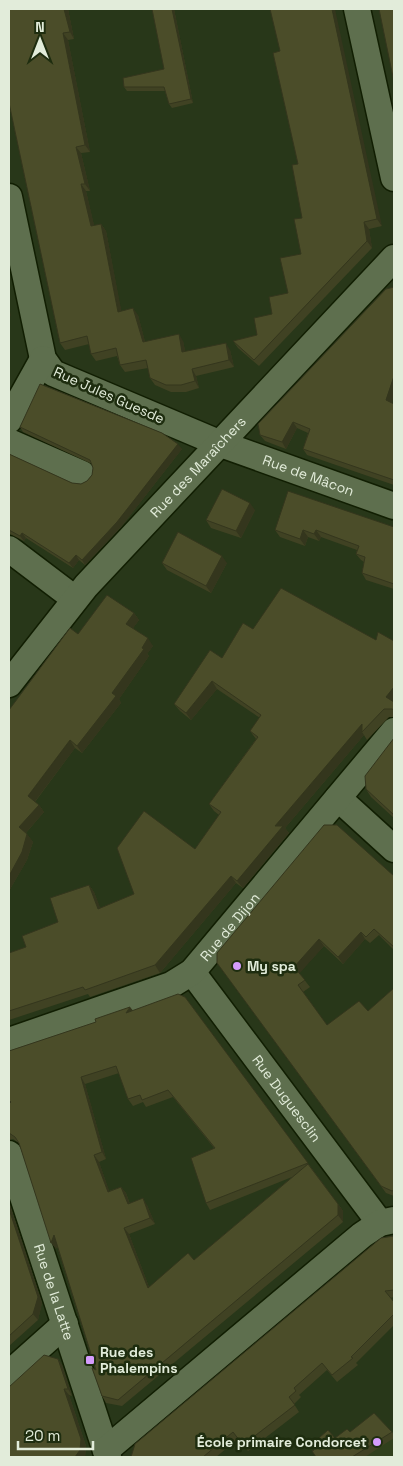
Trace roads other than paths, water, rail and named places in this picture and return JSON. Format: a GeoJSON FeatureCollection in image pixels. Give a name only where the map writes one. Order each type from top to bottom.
{"type":"FeatureCollection","features":[{"type":"Feature","properties":{"kind":"street"},"geometry":{"type":"LineString","coordinates":[[357,9],[394,178]]}},
{"type":"Feature","properties":{"kind":"street","name":"Rue Jules Guesde"},"geometry":{"type":"LineString","coordinates":[[9,197],[43,359],[53,373],[221,444]]}},
{"type":"Feature","properties":{"kind":"street","name":"Rue des Maraîchers"},"geometry":{"type":"LineString","coordinates":[[9,684],[75,600],[394,258]]}},
{"type":"Feature","properties":{"kind":"street"},"geometry":{"type":"LineString","coordinates":[[9,420],[43,359]]}},
{"type":"Feature","properties":{"kind":"street"},"geometry":{"type":"LineString","coordinates":[[9,442],[82,474]]}},
{"type":"Feature","properties":{"kind":"street","name":"Rue de Mâcon"},"geometry":{"type":"LineString","coordinates":[[221,444],[394,506]]}},
{"type":"Feature","properties":{"kind":"street"},"geometry":{"type":"LineString","coordinates":[[9,549],[75,600]]}},
{"type":"Feature","properties":{"kind":"street","name":"Rue de Dijon"},"geometry":{"type":"LineString","coordinates":[[9,1041],[171,985],[192,972],[394,731]]}},
{"type":"Feature","properties":{"kind":"street"},"geometry":{"type":"LineString","coordinates":[[338,798],[394,849]]}},
{"type":"Feature","properties":{"kind":"street","name":"Rue Duguesclin"},"geometry":{"type":"LineString","coordinates":[[192,972],[387,1222]]}},
{"type":"Feature","properties":{"kind":"street","name":"Rue de la Latte"},"geometry":{"type":"LineString","coordinates":[[9,1154],[107,1454]]}},
{"type":"Feature","properties":{"kind":"street"},"geometry":{"type":"LineString","coordinates":[[107,1454],[362,1235],[387,1222]]}},
{"type":"Feature","properties":{"kind":"street"},"geometry":{"type":"LineString","coordinates":[[9,1374],[65,1324]]}},
{"type":"Feature","properties":{"kind":"place","name":"My spa"},"geometry":{"type":"Point","coordinates":[237,966]}},
{"type":"Feature","properties":{"kind":"place","name":"Rue des Phalempins"},"geometry":{"type":"Point","coordinates":[90,1360]}},
{"type":"Feature","properties":{"kind":"place","name":"École primaire Condorcet"},"geometry":{"type":"Point","coordinates":[377,1442]}}]}
